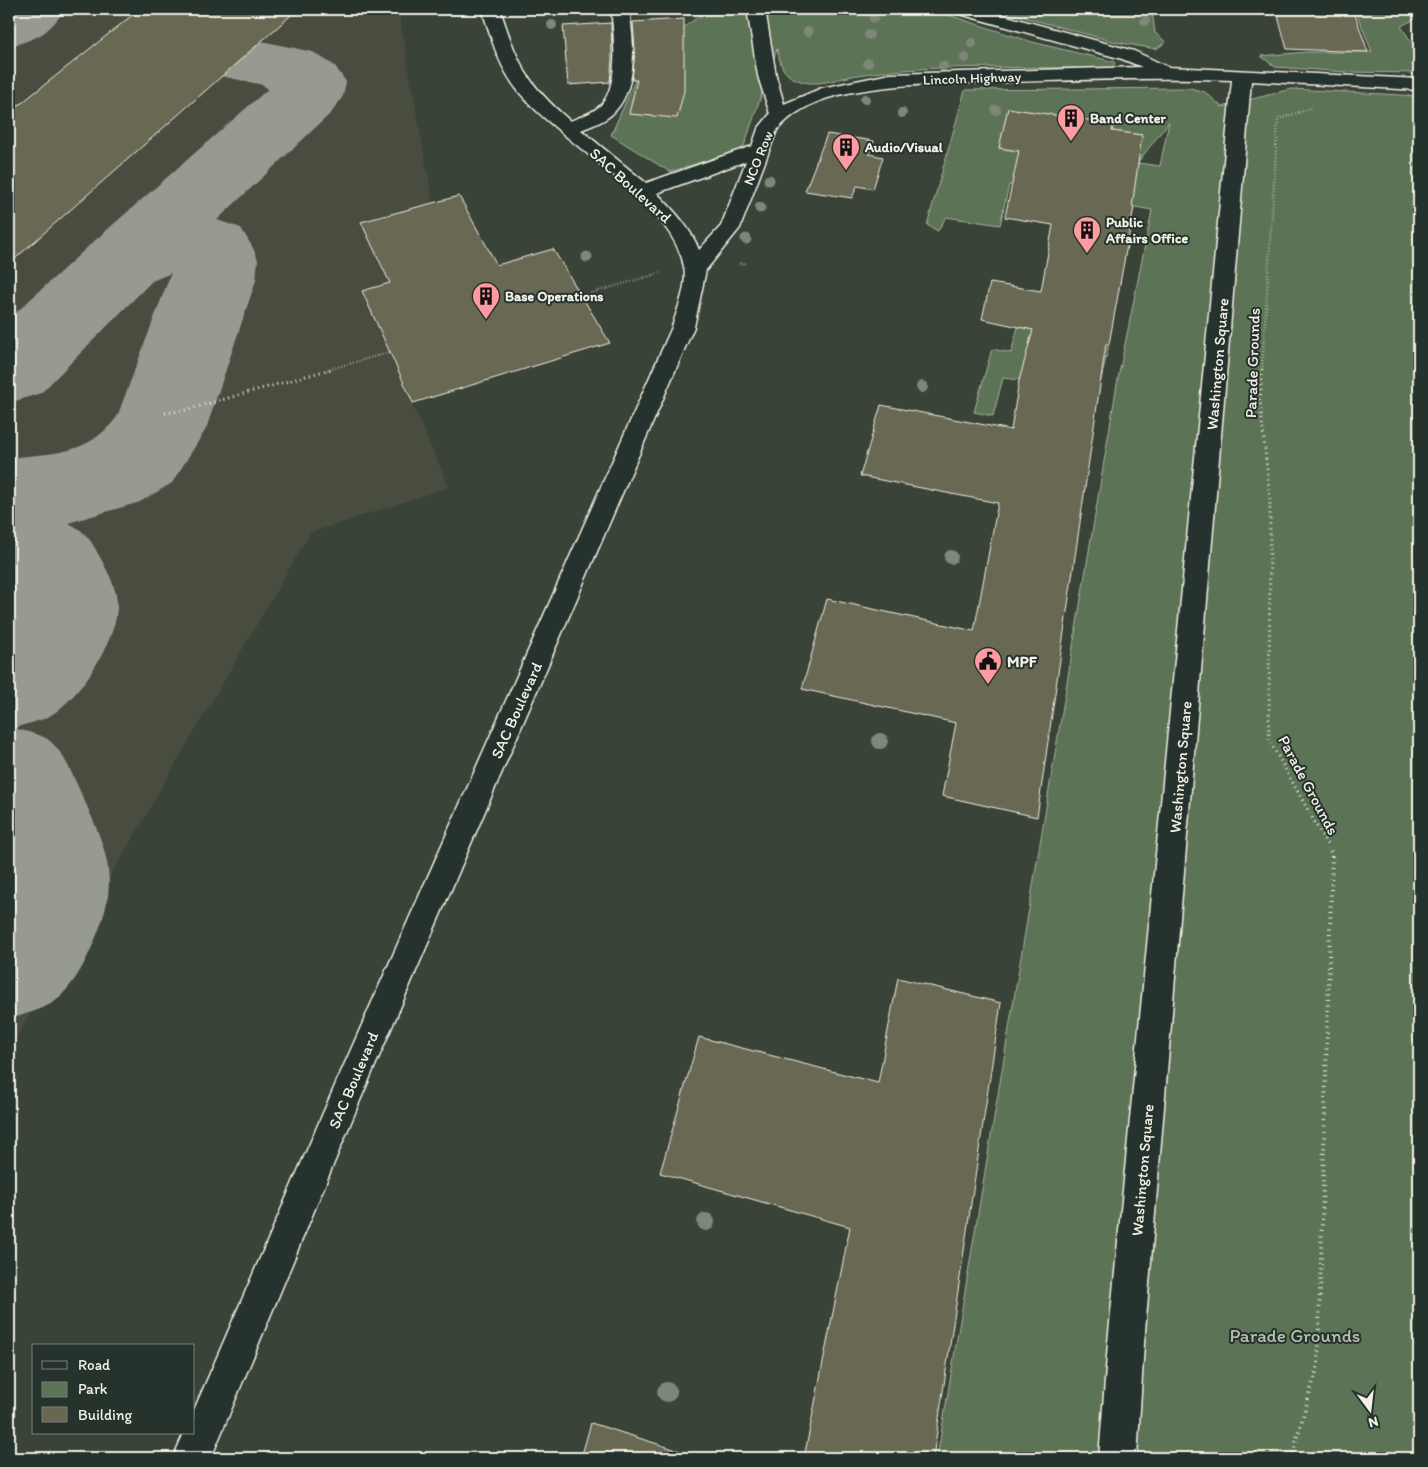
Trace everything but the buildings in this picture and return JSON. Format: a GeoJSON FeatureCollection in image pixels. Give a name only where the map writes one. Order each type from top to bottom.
{"type":"FeatureCollection","features":[{"type":"Feature","properties":{"kind":"street","name":"SAC Boulevard"},"geometry":{"type":"LineString","coordinates":[[192,1458],[348,1092],[683,327],[695,269],[688,246],[674,222],[642,191],[538,103],[516,75],[501,42],[491,9]]}},
{"type":"Feature","properties":{"kind":"street"},"geometry":{"type":"LineString","coordinates":[[568,129],[608,108],[616,93],[623,68],[620,9]]}},
{"type":"Feature","properties":{"kind":"street","name":"NCO Row"},"geometry":{"type":"LineString","coordinates":[[695,269],[730,228],[762,149],[768,129],[780,115],[766,79],[756,9]]}},
{"type":"Feature","properties":{"kind":"street","name":"Lincoln Highway"},"geometry":{"type":"LineString","coordinates":[[962,9],[1128,55],[1171,72]]}},
{"type":"Feature","properties":{"kind":"street","name":"Lincoln Highway"},"geometry":{"type":"LineString","coordinates":[[780,115],[799,103],[829,92],[890,80],[1171,72],[1419,84]]}},
{"type":"Feature","properties":{"kind":"street","name":"Washington Square"},"geometry":{"type":"LineString","coordinates":[[1118,1458],[1126,1343],[1188,683],[1242,76]]}},
{"type":"Feature","properties":{"kind":"street"},"geometry":{"type":"LineString","coordinates":[[642,191],[762,149]]}},
{"type":"Feature","properties":{"kind":"path","name":"Parade Grounds"},"geometry":{"type":"LineString","coordinates":[[1278,119],[1260,402],[1270,498],[1269,740],[1332,854],[1318,1365],[1291,1458]]}},
{"type":"Feature","properties":{"kind":"path"},"geometry":{"type":"LineString","coordinates":[[582,296],[660,273]]}},
{"type":"Feature","properties":{"kind":"path"},"geometry":{"type":"LineString","coordinates":[[165,414],[186,410],[391,352]]}},
{"type":"Feature","properties":{"kind":"shaded area"},"geometry":{"type":"Polygon","coordinates":[[[9,9],[398,9],[433,203],[362,222],[393,282],[362,291],[449,487],[310,533],[9,1050],[9,9]]]}},
{"type":"Feature","properties":{"kind":"green space"},"geometry":{"type":"Polygon","coordinates":[[[709,9],[930,9],[1032,42],[1115,62],[1113,68],[985,67],[889,71],[811,83],[795,79],[784,70],[777,49],[743,149],[670,172],[611,135],[647,54],[709,9]]]}},
{"type":"Feature","properties":{"kind":"green space"},"geometry":{"type":"Polygon","coordinates":[[[993,9],[1152,9],[1155,33],[1166,42],[1156,49],[1115,42],[993,9]]]}},
{"type":"Feature","properties":{"kind":"green space"},"geometry":{"type":"Polygon","coordinates":[[[1355,9],[1419,9],[1419,17],[1401,26],[1415,48],[1419,48],[1419,73],[1346,72],[1275,67],[1261,56],[1307,52],[1372,52],[1355,9]]]}},
{"type":"Feature","properties":{"kind":"green space"},"geometry":{"type":"Polygon","coordinates":[[[1190,88],[1205,92],[1222,107],[1291,89],[1419,96],[1419,1458],[937,1458],[1117,384],[1152,210],[1009,185],[1000,225],[946,217],[938,231],[927,225],[965,90],[1190,88]],[[1008,109],[999,148],[1109,165],[1142,135],[1112,131],[1113,124],[1008,109]],[[1169,122],[1138,162],[1138,163],[1160,166],[1169,122]]]}},
{"type":"Feature","properties":{"kind":"green space"},"geometry":{"type":"Polygon","coordinates":[[[1018,327],[1109,344],[1099,389],[1003,378],[993,416],[974,412],[992,349],[1011,353],[1018,327]]]}},
{"type":"Feature","properties":{"kind":"taxiway"},"geometry":{"type":"LineString","coordinates":[[9,25],[30,9]]}},
{"type":"Feature","properties":{"kind":"taxiway"},"geometry":{"type":"LineString","coordinates":[[122,262],[305,96],[309,82],[287,68],[242,59]]}},
{"type":"Feature","properties":{"kind":"taxiway"},"geometry":{"type":"LineString","coordinates":[[9,494],[69,487],[106,477],[138,458],[159,429],[213,280],[216,260],[211,248],[200,242],[185,241],[150,250],[122,262]]}},
{"type":"Feature","properties":{"kind":"taxiway"},"geometry":{"type":"LineString","coordinates":[[9,371],[122,262]]}},
{"type":"Feature","properties":{"kind":"taxiway"},"geometry":{"type":"LineString","coordinates":[[9,545],[34,551],[49,561],[62,584],[65,596],[63,619],[54,641],[32,668],[9,685]]}},
{"type":"Feature","properties":{"kind":"taxiway"},"geometry":{"type":"LineString","coordinates":[[9,775],[22,794],[38,827],[49,869],[49,890],[46,910],[39,929],[26,946],[9,961]]}},
{"type":"Feature","properties":{"kind":"place","name":"Band Center"},"geometry":{"type":"Point","coordinates":[1071,142]}},
{"type":"Feature","properties":{"kind":"place","name":"Audio/Visual"},"geometry":{"type":"Point","coordinates":[846,171]}},
{"type":"Feature","properties":{"kind":"place","name":"Public Affairs Office"},"geometry":{"type":"Point","coordinates":[1087,254]}},
{"type":"Feature","properties":{"kind":"place","name":"Base Operations"},"geometry":{"type":"Point","coordinates":[486,320]}},
{"type":"Feature","properties":{"kind":"place","name":"MPF"},"geometry":{"type":"Point","coordinates":[988,685]}}]}
